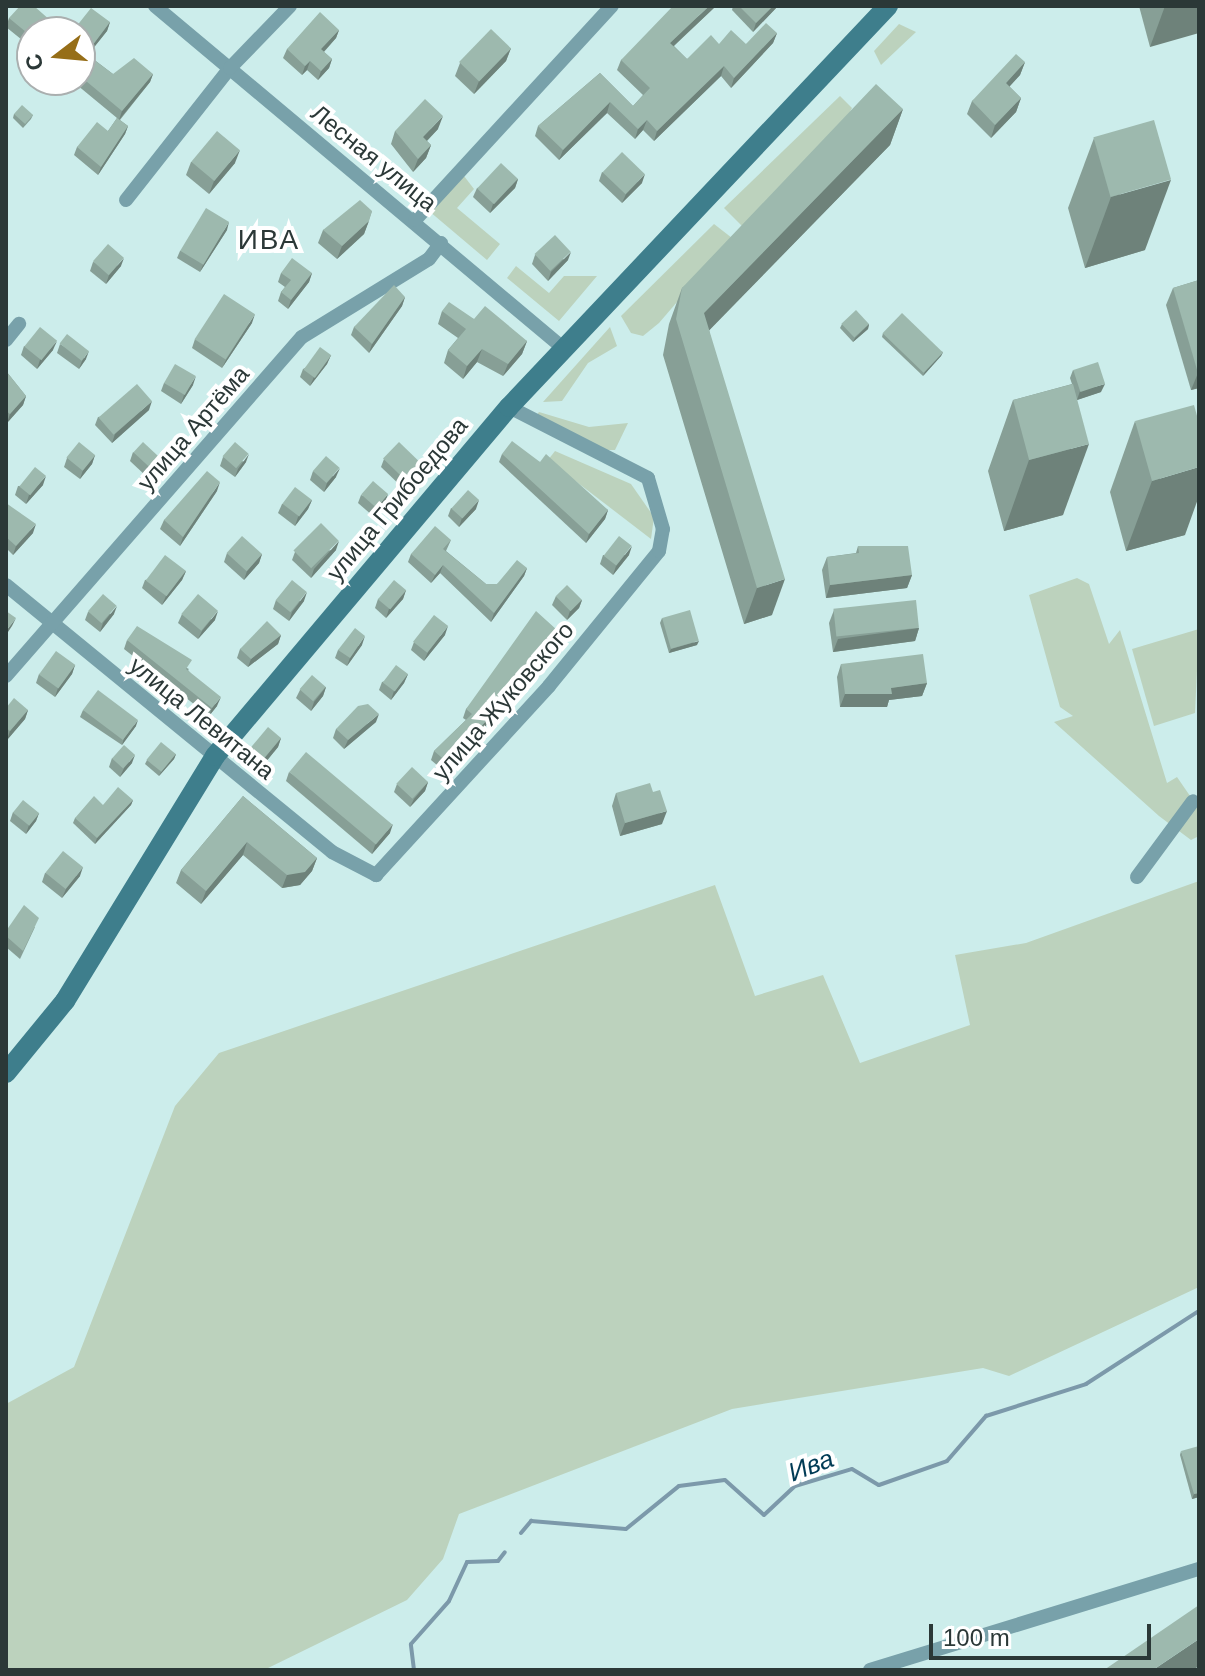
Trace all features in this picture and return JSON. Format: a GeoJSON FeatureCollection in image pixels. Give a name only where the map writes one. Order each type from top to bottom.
{"type":"FeatureCollection","features":[{"type":"Feature","properties":{"kind":"street","name":"Лесная улица"},"geometry":{"type":"LineString","coordinates":[[155,6],[415,220],[563,348]]}},
{"type":"Feature","properties":{"kind":"street"},"geometry":{"type":"LineString","coordinates":[[126,200],[230,68],[290,6]]}},
{"type":"Feature","properties":{"kind":"street"},"geometry":{"type":"LineString","coordinates":[[415,220],[612,6]]}},
{"type":"Feature","properties":{"kind":"street","name":"улица Грибоедова"},"geometry":{"type":"LineString","coordinates":[[6,1073],[65,1001],[215,756],[509,407],[888,6]]}},
{"type":"Feature","properties":{"kind":"street","name":"улица Артёма"},"geometry":{"type":"LineString","coordinates":[[6,676],[302,337],[429,259],[441,243]]}},
{"type":"Feature","properties":{"kind":"street"},"geometry":{"type":"LineString","coordinates":[[6,340],[19,324]]}},
{"type":"Feature","properties":{"kind":"street","name":"улица Жуковского"},"geometry":{"type":"LineString","coordinates":[[376,875],[549,686],[659,551],[663,529],[648,478],[509,407]]}},
{"type":"Feature","properties":{"kind":"street","name":"улица Левитана"},"geometry":{"type":"LineString","coordinates":[[6,585],[332,852],[376,875]]}},
{"type":"Feature","properties":{"kind":"street"},"geometry":{"type":"LineString","coordinates":[[1137,877],[1193,801]]}},
{"type":"Feature","properties":{"kind":"street"},"geometry":{"type":"LineString","coordinates":[[870,1670],[1199,1569]]}},
{"type":"Feature","properties":{"kind":"green space"},"geometry":{"type":"Polygon","coordinates":[[[899,24],[916,32],[881,65],[874,51],[899,24]]]}},
{"type":"Feature","properties":{"kind":"green space"},"geometry":{"type":"Polygon","coordinates":[[[840,96],[852,108],[844,123],[743,227],[724,208],[840,96]]]}},
{"type":"Feature","properties":{"kind":"green space"},"geometry":{"type":"Polygon","coordinates":[[[464,176],[474,189],[457,208],[500,244],[487,260],[429,211],[464,176]]]}},
{"type":"Feature","properties":{"kind":"green space"},"geometry":{"type":"Polygon","coordinates":[[[714,224],[732,238],[659,323],[643,336],[631,333],[621,316],[714,224]]]}},
{"type":"Feature","properties":{"kind":"green space"},"geometry":{"type":"Polygon","coordinates":[[[516,266],[549,293],[564,276],[597,276],[559,321],[507,278],[516,266]]]}},
{"type":"Feature","properties":{"kind":"green space"},"geometry":{"type":"Polygon","coordinates":[[[610,327],[617,346],[588,363],[562,401],[543,402],[610,327]]]}},
{"type":"Feature","properties":{"kind":"green space"},"geometry":{"type":"Polygon","coordinates":[[[539,412],[589,427],[628,423],[615,450],[598,450],[535,417],[539,412]]]}},
{"type":"Feature","properties":{"kind":"green space"},"geometry":{"type":"Polygon","coordinates":[[[555,451],[631,484],[654,517],[651,539],[548,460],[555,451]]]}},
{"type":"Feature","properties":{"kind":"green space"},"geometry":{"type":"Polygon","coordinates":[[[1077,578],[1089,584],[1109,644],[1120,630],[1167,783],[1177,777],[1199,809],[1199,836],[1191,840],[1159,816],[1054,722],[1073,716],[1060,707],[1029,595],[1077,578]]]}},
{"type":"Feature","properties":{"kind":"green space"},"geometry":{"type":"Polygon","coordinates":[[[1199,629],[1195,713],[1154,726],[1132,649],[1199,629]]]}},
{"type":"Feature","properties":{"kind":"green space"},"geometry":{"type":"Polygon","coordinates":[[[1199,881],[1199,1287],[1009,1376],[983,1368],[732,1409],[459,1514],[443,1559],[407,1600],[264,1670],[6,1670],[6,1404],[74,1367],[175,1106],[219,1053],[715,885],[755,996],[823,975],[860,1063],[970,1025],[955,955],[1026,943],[1199,881]]]}},
{"type":"Feature","properties":{"kind":"building"},"geometry":{"type":"Polygon","coordinates":[[[20,6],[34,6],[45,16],[16,16],[16,24],[9,18],[20,6]]]}},
{"type":"Feature","properties":{"kind":"building"},"geometry":{"type":"Polygon","coordinates":[[[673,6],[709,6],[670,43],[687,59],[711,35],[719,44],[731,30],[746,44],[766,23],[777,33],[734,78],[724,66],[657,131],[647,120],[638,129],[610,102],[563,150],[538,126],[600,73],[633,106],[650,88],[621,60],[673,6]]]}},
{"type":"Feature","properties":{"kind":"building"},"geometry":{"type":"Polygon","coordinates":[[[739,6],[773,6],[756,23],[739,6]]]}},
{"type":"Feature","properties":{"kind":"building"},"geometry":{"type":"Polygon","coordinates":[[[91,8],[110,22],[96,41],[96,16],[85,16],[91,8]]]}},
{"type":"Feature","properties":{"kind":"building"},"geometry":{"type":"Polygon","coordinates":[[[320,12],[339,30],[321,49],[332,59],[321,71],[310,61],[305,66],[287,49],[320,12]]]}},
{"type":"Feature","properties":{"kind":"building"},"geometry":{"type":"Polygon","coordinates":[[[491,29],[511,48],[479,82],[459,62],[491,29]]]}},
{"type":"Feature","properties":{"kind":"building"},"geometry":{"type":"Polygon","coordinates":[[[1016,54],[1025,62],[1006,83],[1021,98],[995,125],[972,101],[1016,54]]]}},
{"type":"Feature","properties":{"kind":"building"},"geometry":{"type":"Polygon","coordinates":[[[134,58],[153,74],[122,111],[96,89],[96,61],[113,74],[134,58]]]}},
{"type":"Feature","properties":{"kind":"building"},"geometry":{"type":"Polygon","coordinates":[[[876,84],[903,109],[704,313],[785,579],[757,588],[676,319],[682,288],[876,84]]]}},
{"type":"Feature","properties":{"kind":"building"},"geometry":{"type":"Polygon","coordinates":[[[425,99],[443,116],[423,137],[431,145],[418,159],[395,131],[425,99]]]}},
{"type":"Feature","properties":{"kind":"building"},"geometry":{"type":"Polygon","coordinates":[[[22,105],[33,115],[25,124],[14,114],[22,105]]]}},
{"type":"Feature","properties":{"kind":"building"},"geometry":{"type":"Polygon","coordinates":[[[117,118],[128,126],[101,167],[77,147],[97,122],[108,131],[117,118]]]}},
{"type":"Feature","properties":{"kind":"building"},"geometry":{"type":"Polygon","coordinates":[[[1154,120],[1171,180],[1111,197],[1093,137],[1154,120]]]}},
{"type":"Feature","properties":{"kind":"building"},"geometry":{"type":"Polygon","coordinates":[[[217,131],[240,150],[214,181],[191,162],[217,131]]]}},
{"type":"Feature","properties":{"kind":"building"},"geometry":{"type":"Polygon","coordinates":[[[622,152],[645,174],[626,194],[603,172],[622,152]]]}},
{"type":"Feature","properties":{"kind":"building"},"geometry":{"type":"Polygon","coordinates":[[[501,163],[518,179],[494,204],[477,189],[501,163]]]}},
{"type":"Feature","properties":{"kind":"building"},"geometry":{"type":"Polygon","coordinates":[[[360,200],[372,211],[369,221],[342,246],[323,230],[360,200]]]}},
{"type":"Feature","properties":{"kind":"building"},"geometry":{"type":"Polygon","coordinates":[[[206,208],[229,222],[203,265],[180,251],[206,208]]]}},
{"type":"Feature","properties":{"kind":"building"},"geometry":{"type":"Polygon","coordinates":[[[555,235],[571,252],[550,271],[535,254],[555,235]]]}},
{"type":"Feature","properties":{"kind":"building"},"geometry":{"type":"Polygon","coordinates":[[[108,244],[124,258],[109,275],[93,261],[108,244]]]}},
{"type":"Feature","properties":{"kind":"building"},"geometry":{"type":"Polygon","coordinates":[[[292,258],[312,273],[291,300],[281,292],[291,280],[281,273],[292,258]]]}},
{"type":"Feature","properties":{"kind":"building"},"geometry":{"type":"Polygon","coordinates":[[[1199,280],[1199,373],[1198,373],[1173,288],[1199,280]]]}},
{"type":"Feature","properties":{"kind":"building"},"geometry":{"type":"Polygon","coordinates":[[[394,285],[405,297],[372,344],[354,327],[394,285]]]}},
{"type":"Feature","properties":{"kind":"building"},"geometry":{"type":"Polygon","coordinates":[[[224,294],[255,314],[226,359],[195,339],[224,294]]]}},
{"type":"Feature","properties":{"kind":"building"},"geometry":{"type":"Polygon","coordinates":[[[449,302],[474,319],[485,306],[527,341],[508,364],[482,349],[467,366],[448,350],[466,329],[442,311],[449,302]]]}},
{"type":"Feature","properties":{"kind":"building"},"geometry":{"type":"Polygon","coordinates":[[[856,310],[869,324],[854,338],[841,324],[856,310]]]}},
{"type":"Feature","properties":{"kind":"building"},"geometry":{"type":"Polygon","coordinates":[[[902,313],[943,353],[924,373],[883,333],[902,313]]]}},
{"type":"Feature","properties":{"kind":"building"},"geometry":{"type":"Polygon","coordinates":[[[40,327],[57,341],[41,360],[24,346],[40,327]]]}},
{"type":"Feature","properties":{"kind":"building"},"geometry":{"type":"Polygon","coordinates":[[[67,334],[89,351],[82,361],[60,343],[67,334]]]}},
{"type":"Feature","properties":{"kind":"building"},"geometry":{"type":"Polygon","coordinates":[[[320,347],[331,355],[315,378],[304,370],[320,347]]]}},
{"type":"Feature","properties":{"kind":"building"},"geometry":{"type":"Polygon","coordinates":[[[1098,362],[1105,384],[1080,392],[1073,370],[1098,362]]]}},
{"type":"Feature","properties":{"kind":"building"},"geometry":{"type":"Polygon","coordinates":[[[175,364],[196,376],[185,395],[164,383],[175,364]]]}},
{"type":"Feature","properties":{"kind":"building"},"geometry":{"type":"Polygon","coordinates":[[[6,371],[26,396],[10,414],[6,411],[6,371]]]}},
{"type":"Feature","properties":{"kind":"building"},"geometry":{"type":"Polygon","coordinates":[[[137,384],[152,401],[114,435],[99,417],[137,384]]]}},
{"type":"Feature","properties":{"kind":"building"},"geometry":{"type":"Polygon","coordinates":[[[1073,384],[1089,444],[1029,460],[1013,400],[1073,384]]]}},
{"type":"Feature","properties":{"kind":"building"},"geometry":{"type":"Polygon","coordinates":[[[1194,405],[1199,423],[1199,467],[1152,481],[1135,421],[1194,405]]]}},
{"type":"Feature","properties":{"kind":"building"},"geometry":{"type":"Polygon","coordinates":[[[512,441],[540,462],[546,454],[608,510],[589,534],[502,454],[512,441]]]}},
{"type":"Feature","properties":{"kind":"building"},"geometry":{"type":"Polygon","coordinates":[[[79,442],[95,455],[83,471],[66,458],[79,442]]]}},
{"type":"Feature","properties":{"kind":"building"},"geometry":{"type":"Polygon","coordinates":[[[143,442],[159,457],[150,467],[133,452],[143,442]]]}},
{"type":"Feature","properties":{"kind":"building"},"geometry":{"type":"Polygon","coordinates":[[[235,442],[249,454],[236,468],[223,456],[235,442]]]}},
{"type":"Feature","properties":{"kind":"building"},"geometry":{"type":"Polygon","coordinates":[[[399,442],[422,464],[406,481],[383,459],[399,442]]]}},
{"type":"Feature","properties":{"kind":"building"},"geometry":{"type":"Polygon","coordinates":[[[326,456],[340,468],[326,483],[313,471],[326,456]]]}},
{"type":"Feature","properties":{"kind":"building"},"geometry":{"type":"Polygon","coordinates":[[[35,467],[46,476],[30,495],[19,486],[35,467]]]}},
{"type":"Feature","properties":{"kind":"building"},"geometry":{"type":"Polygon","coordinates":[[[207,471],[220,482],[183,537],[164,520],[207,471]]]}},
{"type":"Feature","properties":{"kind":"building"},"geometry":{"type":"Polygon","coordinates":[[[373,481],[388,494],[376,508],[361,495],[373,481]]]}},
{"type":"Feature","properties":{"kind":"building"},"geometry":{"type":"Polygon","coordinates":[[[295,487],[312,500],[299,516],[282,504],[295,487]]]}},
{"type":"Feature","properties":{"kind":"building"},"geometry":{"type":"Polygon","coordinates":[[[468,490],[479,500],[462,519],[451,509],[468,490]]]}},
{"type":"Feature","properties":{"kind":"building"},"geometry":{"type":"Polygon","coordinates":[[[6,503],[36,524],[16,546],[6,537],[6,503]]]}},
{"type":"Feature","properties":{"kind":"building"},"geometry":{"type":"Polygon","coordinates":[[[321,523],[339,541],[311,568],[293,551],[321,523]]]}},
{"type":"Feature","properties":{"kind":"building"},"geometry":{"type":"Polygon","coordinates":[[[435,526],[451,540],[443,549],[486,584],[497,584],[517,560],[527,568],[494,613],[443,565],[435,575],[411,554],[435,526]]]}},
{"type":"Feature","properties":{"kind":"building"},"geometry":{"type":"Polygon","coordinates":[[[242,536],[262,554],[247,571],[227,553],[242,536]]]}},
{"type":"Feature","properties":{"kind":"building"},"geometry":{"type":"Polygon","coordinates":[[[619,536],[632,546],[616,566],[604,556],[619,536]]]}},
{"type":"Feature","properties":{"kind":"building"},"geometry":{"type":"Polygon","coordinates":[[[858,546],[908,546],[912,575],[830,585],[827,557],[859,553],[858,546]]]}},
{"type":"Feature","properties":{"kind":"building"},"geometry":{"type":"Polygon","coordinates":[[[165,555],[186,571],[167,596],[146,581],[165,555]]]}},
{"type":"Feature","properties":{"kind":"building"},"geometry":{"type":"Polygon","coordinates":[[[292,580],[307,592],[290,612],[276,600],[292,580]]]}},
{"type":"Feature","properties":{"kind":"building"},"geometry":{"type":"Polygon","coordinates":[[[394,580],[406,590],[390,609],[378,599],[394,580]]]}},
{"type":"Feature","properties":{"kind":"building"},"geometry":{"type":"Polygon","coordinates":[[[567,585],[582,600],[571,611],[556,596],[567,585]]]}},
{"type":"Feature","properties":{"kind":"building"},"geometry":{"type":"Polygon","coordinates":[[[103,594],[117,606],[101,623],[88,611],[103,594]]]}},
{"type":"Feature","properties":{"kind":"building"},"geometry":{"type":"Polygon","coordinates":[[[198,594],[218,611],[201,631],[181,614],[198,594]]]}},
{"type":"Feature","properties":{"kind":"building"},"geometry":{"type":"Polygon","coordinates":[[[916,600],[919,628],[836,637],[833,609],[916,600]]]}},
{"type":"Feature","properties":{"kind":"building"},"geometry":{"type":"Polygon","coordinates":[[[690,610],[699,641],[671,649],[662,618],[690,610]]]}},
{"type":"Feature","properties":{"kind":"building"},"geometry":{"type":"Polygon","coordinates":[[[6,611],[16,618],[6,631],[6,611]]]}},
{"type":"Feature","properties":{"kind":"building"},"geometry":{"type":"Polygon","coordinates":[[[536,611],[557,630],[501,694],[506,699],[448,763],[434,751],[472,714],[466,709],[536,611]]]}},
{"type":"Feature","properties":{"kind":"building"},"geometry":{"type":"Polygon","coordinates":[[[434,615],[448,626],[427,653],[413,642],[434,615]]]}},
{"type":"Feature","properties":{"kind":"building"},"geometry":{"type":"Polygon","coordinates":[[[267,621],[281,635],[251,659],[240,649],[267,621]]]}},
{"type":"Feature","properties":{"kind":"building"},"geometry":{"type":"Polygon","coordinates":[[[137,626],[192,660],[186,669],[221,697],[212,708],[127,640],[137,626]]]}},
{"type":"Feature","properties":{"kind":"building"},"geometry":{"type":"Polygon","coordinates":[[[355,628],[365,636],[350,658],[338,650],[355,628]]]}},
{"type":"Feature","properties":{"kind":"building"},"geometry":{"type":"Polygon","coordinates":[[[56,651],[75,665],[58,689],[39,674],[56,651]]]}},
{"type":"Feature","properties":{"kind":"building"},"geometry":{"type":"Polygon","coordinates":[[[923,654],[927,683],[891,688],[892,694],[845,694],[841,664],[923,654]]]}},
{"type":"Feature","properties":{"kind":"building"},"geometry":{"type":"Polygon","coordinates":[[[396,665],[408,674],[395,692],[383,683],[396,665]]]}},
{"type":"Feature","properties":{"kind":"building"},"geometry":{"type":"Polygon","coordinates":[[[312,675],[326,687],[313,701],[300,689],[312,675]]]}},
{"type":"Feature","properties":{"kind":"building"},"geometry":{"type":"Polygon","coordinates":[[[98,690],[138,720],[123,740],[83,710],[98,690]]]}},
{"type":"Feature","properties":{"kind":"building"},"geometry":{"type":"Polygon","coordinates":[[[14,698],[28,710],[10,731],[6,728],[6,708],[14,698]]]}},
{"type":"Feature","properties":{"kind":"building"},"geometry":{"type":"Polygon","coordinates":[[[368,704],[379,714],[348,740],[336,729],[358,706],[368,704]]]}},
{"type":"Feature","properties":{"kind":"building"},"geometry":{"type":"Polygon","coordinates":[[[268,727],[281,738],[263,759],[250,748],[268,727]]]}},
{"type":"Feature","properties":{"kind":"building"},"geometry":{"type":"Polygon","coordinates":[[[161,742],[176,754],[161,772],[147,760],[161,742]]]}},
{"type":"Feature","properties":{"kind":"building"},"geometry":{"type":"Polygon","coordinates":[[[124,745],[135,755],[123,768],[112,758],[124,745]]]}},
{"type":"Feature","properties":{"kind":"building"},"geometry":{"type":"Polygon","coordinates":[[[306,752],[393,825],[376,845],[289,772],[306,752]]]}},
{"type":"Feature","properties":{"kind":"building"},"geometry":{"type":"Polygon","coordinates":[[[412,767],[428,782],[412,799],[396,784],[412,767]]]}},
{"type":"Feature","properties":{"kind":"building"},"geometry":{"type":"Polygon","coordinates":[[[650,783],[653,792],[660,790],[667,811],[625,823],[616,793],[650,783]]]}},
{"type":"Feature","properties":{"kind":"building"},"geometry":{"type":"Polygon","coordinates":[[[118,787],[133,800],[97,838],[75,818],[94,796],[103,805],[118,787]]]}},
{"type":"Feature","properties":{"kind":"building"},"geometry":{"type":"Polygon","coordinates":[[[243,796],[317,858],[305,872],[287,875],[247,842],[206,891],[181,870],[243,796]]]}},
{"type":"Feature","properties":{"kind":"building"},"geometry":{"type":"Polygon","coordinates":[[[23,800],[39,813],[29,826],[13,812],[23,800]]]}},
{"type":"Feature","properties":{"kind":"building"},"geometry":{"type":"Polygon","coordinates":[[[63,851],[83,867],[66,889],[45,873],[63,851]]]}},
{"type":"Feature","properties":{"kind":"building"},"geometry":{"type":"Polygon","coordinates":[[[24,905],[39,918],[23,951],[6,936],[6,931],[24,905]]]}},
{"type":"Feature","properties":{"kind":"building"},"geometry":{"type":"Polygon","coordinates":[[[1199,1446],[1199,1493],[1194,1494],[1181,1451],[1199,1446]]]}},
{"type":"Feature","properties":{"kind":"building"},"geometry":{"type":"Polygon","coordinates":[[[1199,1605],[1199,1639],[1153,1670],[1104,1670],[1199,1605]]]}},
{"type":"Feature","properties":{"kind":"waterway","name":"Ива"},"geometry":{"type":"LineString","coordinates":[[521,1533],[531,1521],[626,1529],[679,1486],[725,1480],[764,1515],[795,1486],[852,1469],[879,1485],[947,1461],[986,1416],[1086,1384],[1199,1311]]}},
{"type":"Feature","properties":{"kind":"waterway","name":"Ива"},"geometry":{"type":"LineString","coordinates":[[414,1670],[411,1644],[449,1601],[467,1562],[498,1561],[505,1552]]}},
{"type":"Feature","properties":{"kind":"district","name":"ИВА"},"geometry":{"type":"Point","coordinates":[269,240]}}]}
